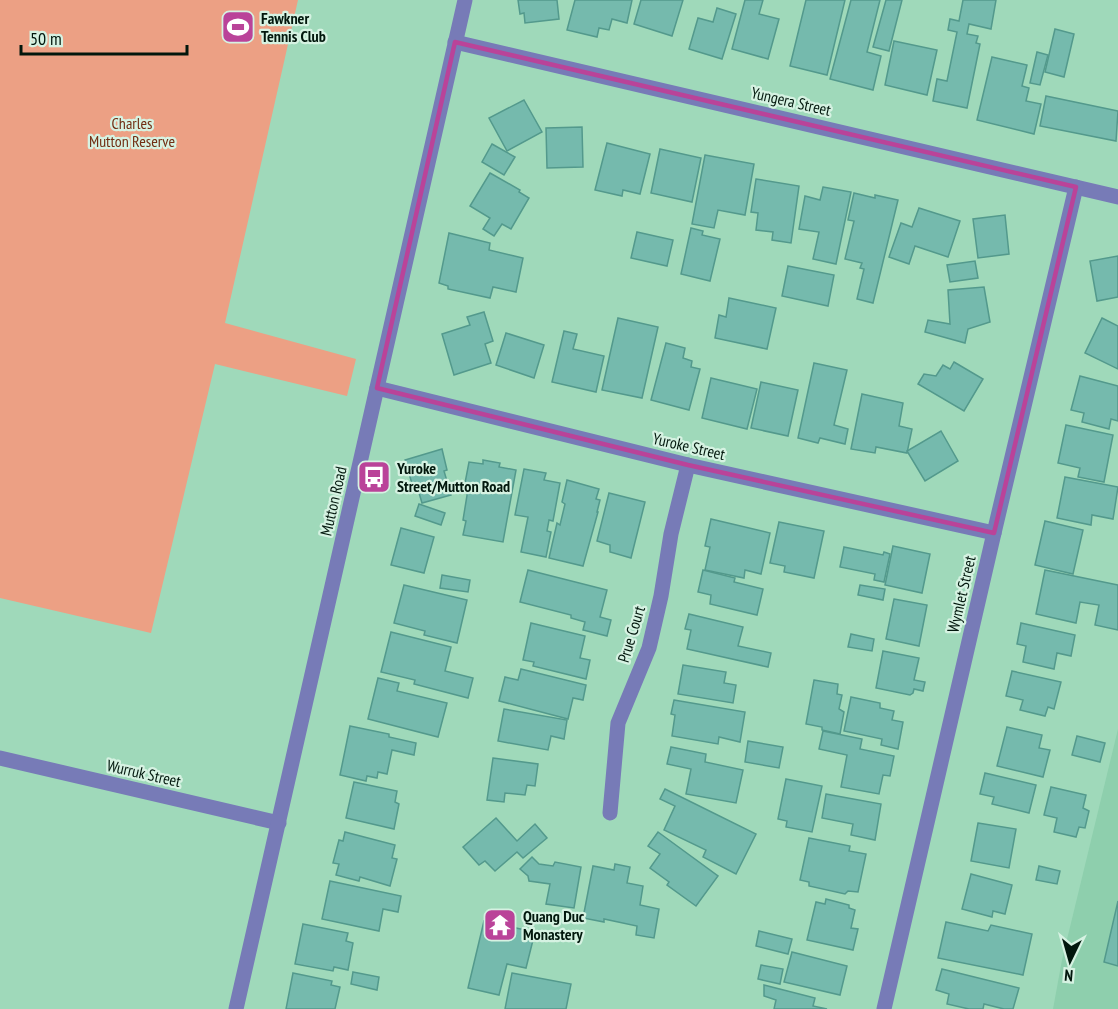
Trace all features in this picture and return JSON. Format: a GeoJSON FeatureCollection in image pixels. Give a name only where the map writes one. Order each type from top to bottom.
{"type":"FeatureCollection","features":[{"type":"Feature","properties":{"kind":"street","name":"Mutton Road"},"geometry":{"type":"LineString","coordinates":[[237,1009],[465,0]]}},
{"type":"Feature","properties":{"kind":"street","name":"Yungera Street"},"geometry":{"type":"LineString","coordinates":[[455,42],[1118,197]]}},
{"type":"Feature","properties":{"kind":"street","name":"Wymlet Street"},"geometry":{"type":"LineString","coordinates":[[884,1009],[993,532],[1076,187]]}},
{"type":"Feature","properties":{"kind":"street","name":"Yuroke Street"},"geometry":{"type":"LineString","coordinates":[[377,388],[688,465],[993,532]]}},
{"type":"Feature","properties":{"kind":"street","name":"Prue Court"},"geometry":{"type":"LineString","coordinates":[[610,813],[618,723],[649,648],[661,596],[671,534],[688,465]]}},
{"type":"Feature","properties":{"kind":"street","name":"Wurruk Street"},"geometry":{"type":"LineString","coordinates":[[0,758],[279,823]]}},
{"type":"Feature","properties":{"kind":"highlighted area"},"geometry":{"type":"Polygon","coordinates":[[[455,42],[1076,187],[994,533],[688,465],[377,388],[455,42]]]}},
{"type":"Feature","properties":{"kind":"shaded area"},"geometry":{"type":"Polygon","coordinates":[[[1118,729],[1118,1009],[1053,1009],[1062,960],[1118,729]]]}},
{"type":"Feature","properties":{"kind":"green space","name":"Charles Mutton Reserve"},"geometry":{"type":"Polygon","coordinates":[[[0,0],[298,0],[225,323],[356,359],[347,396],[215,364],[151,633],[0,598],[0,0]]]}},
{"type":"Feature","properties":{"kind":"building"},"geometry":{"type":"Polygon","coordinates":[[[518,0],[557,0],[559,19],[525,23],[524,13],[520,14],[518,0]]]}},
{"type":"Feature","properties":{"kind":"building"},"geometry":{"type":"Polygon","coordinates":[[[575,0],[632,0],[627,23],[612,19],[609,30],[599,28],[597,37],[567,30],[575,0]]]}},
{"type":"Feature","properties":{"kind":"building"},"geometry":{"type":"Polygon","coordinates":[[[641,0],[683,0],[672,36],[634,24],[641,0]]]}},
{"type":"Feature","properties":{"kind":"building"},"geometry":{"type":"Polygon","coordinates":[[[745,0],[763,0],[759,14],[779,19],[768,59],[732,49],[745,0]]]}},
{"type":"Feature","properties":{"kind":"building"},"geometry":{"type":"Polygon","coordinates":[[[806,0],[845,0],[827,75],[790,66],[806,0]]]}},
{"type":"Feature","properties":{"kind":"building"},"geometry":{"type":"Polygon","coordinates":[[[851,0],[880,0],[867,52],[881,56],[873,90],[830,79],[851,0]]]}},
{"type":"Feature","properties":{"kind":"building"},"geometry":{"type":"Polygon","coordinates":[[[886,0],[902,0],[889,51],[873,47],[886,0]]]}},
{"type":"Feature","properties":{"kind":"building"},"geometry":{"type":"Polygon","coordinates":[[[963,0],[996,0],[991,29],[969,24],[967,34],[978,36],[976,43],[980,44],[967,108],[933,101],[937,79],[947,81],[957,32],[948,30],[950,19],[959,21],[963,0]]]}},
{"type":"Feature","properties":{"kind":"building"},"geometry":{"type":"Polygon","coordinates":[[[717,8],[736,14],[722,59],[689,49],[698,18],[713,22],[717,8]]]}},
{"type":"Feature","properties":{"kind":"building"},"geometry":{"type":"Polygon","coordinates":[[[1055,29],[1074,34],[1064,77],[1045,72],[1055,29]]]}},
{"type":"Feature","properties":{"kind":"building"},"geometry":{"type":"Polygon","coordinates":[[[894,41],[937,50],[927,95],[885,85],[894,41]]]}},
{"type":"Feature","properties":{"kind":"building"},"geometry":{"type":"Polygon","coordinates":[[[1037,52],[1048,55],[1040,85],[1030,83],[1037,52]]]}},
{"type":"Feature","properties":{"kind":"building"},"geometry":{"type":"Polygon","coordinates":[[[992,57],[1027,65],[1022,86],[1029,88],[1026,101],[1041,104],[1034,134],[977,120],[992,57]]]}},
{"type":"Feature","properties":{"kind":"building"},"geometry":{"type":"Polygon","coordinates":[[[1046,96],[1118,111],[1116,141],[1040,126],[1046,96]]]}},
{"type":"Feature","properties":{"kind":"building"},"geometry":{"type":"Polygon","coordinates":[[[524,100],[542,132],[507,151],[489,118],[524,100]]]}},
{"type":"Feature","properties":{"kind":"building"},"geometry":{"type":"Polygon","coordinates":[[[582,127],[583,167],[547,168],[546,128],[582,127]]]}},
{"type":"Feature","properties":{"kind":"building"},"geometry":{"type":"Polygon","coordinates":[[[607,143],[650,154],[640,194],[623,190],[622,196],[595,190],[607,143]]]}},
{"type":"Feature","properties":{"kind":"building"},"geometry":{"type":"Polygon","coordinates":[[[492,144],[515,157],[504,175],[482,162],[492,144]]]}},
{"type":"Feature","properties":{"kind":"building"},"geometry":{"type":"Polygon","coordinates":[[[660,149],[701,158],[692,202],[651,193],[660,149]]]}},
{"type":"Feature","properties":{"kind":"building"},"geometry":{"type":"Polygon","coordinates":[[[705,155],[754,164],[745,215],[718,210],[714,228],[692,224],[705,155]]]}},
{"type":"Feature","properties":{"kind":"building"},"geometry":{"type":"Polygon","coordinates":[[[490,173],[520,190],[519,192],[529,198],[511,229],[502,224],[494,236],[483,229],[490,218],[470,206],[490,173]]]}},
{"type":"Feature","properties":{"kind":"building"},"geometry":{"type":"Polygon","coordinates":[[[756,179],[799,186],[791,243],[772,240],[773,232],[756,230],[758,213],[751,212],[756,179]]]}},
{"type":"Feature","properties":{"kind":"building"},"geometry":{"type":"Polygon","coordinates":[[[823,187],[851,192],[836,264],[813,259],[819,232],[799,229],[805,196],[820,200],[823,187]]]}},
{"type":"Feature","properties":{"kind":"building"},"geometry":{"type":"Polygon","coordinates":[[[854,193],[898,200],[873,303],[857,299],[864,269],[860,268],[862,263],[845,259],[854,221],[848,220],[854,193]]]}},
{"type":"Feature","properties":{"kind":"building"},"geometry":{"type":"Polygon","coordinates":[[[919,208],[960,221],[948,257],[915,246],[909,264],[889,257],[901,223],[912,227],[919,208]]]}},
{"type":"Feature","properties":{"kind":"building"},"geometry":{"type":"Polygon","coordinates":[[[1005,215],[1009,254],[978,258],[973,219],[1005,215]]]}},
{"type":"Feature","properties":{"kind":"building"},"geometry":{"type":"Polygon","coordinates":[[[691,228],[703,231],[702,235],[720,239],[710,281],[681,274],[691,228]]]}},
{"type":"Feature","properties":{"kind":"building"},"geometry":{"type":"Polygon","coordinates":[[[637,232],[673,240],[667,266],[631,258],[637,232]]]}},
{"type":"Feature","properties":{"kind":"building"},"geometry":{"type":"Polygon","coordinates":[[[449,233],[490,243],[489,250],[523,258],[516,292],[493,287],[490,298],[448,289],[448,286],[439,283],[449,233]]]}},
{"type":"Feature","properties":{"kind":"building"},"geometry":{"type":"Polygon","coordinates":[[[1118,256],[1118,297],[1097,301],[1090,261],[1118,256]]]}},
{"type":"Feature","properties":{"kind":"building"},"geometry":{"type":"Polygon","coordinates":[[[975,261],[978,278],[950,282],[947,265],[975,261]]]}},
{"type":"Feature","properties":{"kind":"building"},"geometry":{"type":"Polygon","coordinates":[[[788,266],[834,275],[828,306],[782,296],[788,266]]]}},
{"type":"Feature","properties":{"kind":"building"},"geometry":{"type":"Polygon","coordinates":[[[984,287],[990,322],[968,329],[965,343],[925,332],[928,320],[950,324],[948,290],[984,287]]]}},
{"type":"Feature","properties":{"kind":"building"},"geometry":{"type":"Polygon","coordinates":[[[729,298],[776,308],[767,349],[715,338],[719,315],[726,317],[729,298]]]}},
{"type":"Feature","properties":{"kind":"building"},"geometry":{"type":"Polygon","coordinates":[[[484,312],[493,341],[485,344],[491,363],[454,375],[442,334],[470,325],[467,317],[484,312]]]}},
{"type":"Feature","properties":{"kind":"building"},"geometry":{"type":"Polygon","coordinates":[[[618,318],[658,327],[642,398],[602,390],[618,318]]]}},
{"type":"Feature","properties":{"kind":"building"},"geometry":{"type":"Polygon","coordinates":[[[1102,318],[1118,326],[1118,369],[1085,353],[1102,318]]]}},
{"type":"Feature","properties":{"kind":"building"},"geometry":{"type":"Polygon","coordinates":[[[564,331],[577,334],[573,349],[604,356],[596,392],[552,382],[564,331]]]}},
{"type":"Feature","properties":{"kind":"building"},"geometry":{"type":"Polygon","coordinates":[[[506,333],[544,345],[534,378],[496,365],[506,333]]]}},
{"type":"Feature","properties":{"kind":"building"},"geometry":{"type":"Polygon","coordinates":[[[666,343],[685,348],[683,358],[692,361],[691,367],[700,369],[689,410],[651,400],[666,343]]]}},
{"type":"Feature","properties":{"kind":"building"},"geometry":{"type":"Polygon","coordinates":[[[954,362],[983,379],[964,411],[918,384],[924,374],[936,376],[943,365],[950,369],[954,362]]]}},
{"type":"Feature","properties":{"kind":"building"},"geometry":{"type":"Polygon","coordinates":[[[814,363],[847,370],[834,425],[848,429],[845,444],[820,438],[818,443],[798,438],[814,363]]]}},
{"type":"Feature","properties":{"kind":"building"},"geometry":{"type":"Polygon","coordinates":[[[1080,376],[1118,386],[1118,421],[1111,419],[1109,429],[1082,422],[1084,413],[1071,410],[1080,376]]]}},
{"type":"Feature","properties":{"kind":"building"},"geometry":{"type":"Polygon","coordinates":[[[711,378],[757,389],[747,429],[702,418],[711,378]]]}},
{"type":"Feature","properties":{"kind":"building"},"geometry":{"type":"Polygon","coordinates":[[[761,382],[798,390],[788,436],[751,428],[761,382]]]}},
{"type":"Feature","properties":{"kind":"building"},"geometry":{"type":"Polygon","coordinates":[[[862,394],[903,403],[899,426],[912,429],[907,453],[876,447],[875,453],[851,449],[862,394]]]}},
{"type":"Feature","properties":{"kind":"building"},"geometry":{"type":"Polygon","coordinates":[[[1066,425],[1113,435],[1104,482],[1078,477],[1080,468],[1058,463],[1066,425]]]}},
{"type":"Feature","properties":{"kind":"building"},"geometry":{"type":"Polygon","coordinates":[[[941,431],[958,461],[925,481],[907,451],[941,431]]]}},
{"type":"Feature","properties":{"kind":"building"},"geometry":{"type":"Polygon","coordinates":[[[442,449],[447,470],[444,471],[451,495],[422,503],[417,486],[413,487],[405,460],[442,449]]]}},
{"type":"Feature","properties":{"kind":"building"},"geometry":{"type":"Polygon","coordinates":[[[483,460],[500,463],[499,467],[516,470],[503,542],[463,535],[469,483],[465,483],[469,462],[483,464],[483,460]]]}},
{"type":"Feature","properties":{"kind":"building"},"geometry":{"type":"Polygon","coordinates":[[[524,469],[546,473],[544,480],[560,483],[553,521],[549,520],[547,531],[551,532],[546,557],[521,552],[528,517],[515,515],[524,469]]]}},
{"type":"Feature","properties":{"kind":"building"},"geometry":{"type":"Polygon","coordinates":[[[1065,477],[1118,487],[1113,519],[1092,515],[1091,525],[1057,518],[1065,477]]]}},
{"type":"Feature","properties":{"kind":"building"},"geometry":{"type":"Polygon","coordinates":[[[567,480],[599,489],[596,499],[600,500],[598,512],[583,566],[549,558],[557,523],[560,525],[565,504],[562,502],[567,480]]]}},
{"type":"Feature","properties":{"kind":"building"},"geometry":{"type":"Polygon","coordinates":[[[609,493],[645,502],[631,558],[610,552],[610,545],[597,541],[609,493]]]}},
{"type":"Feature","properties":{"kind":"building"},"geometry":{"type":"Polygon","coordinates":[[[419,504],[445,513],[441,525],[415,516],[419,504]]]}},
{"type":"Feature","properties":{"kind":"building"},"geometry":{"type":"Polygon","coordinates":[[[711,519],[770,533],[761,574],[745,570],[744,578],[705,570],[710,547],[705,546],[711,519]]]}},
{"type":"Feature","properties":{"kind":"building"},"geometry":{"type":"Polygon","coordinates":[[[1045,521],[1083,530],[1073,574],[1035,565],[1045,521]]]}},
{"type":"Feature","properties":{"kind":"building"},"geometry":{"type":"Polygon","coordinates":[[[779,522],[824,531],[814,578],[784,572],[785,566],[770,563],[779,522]]]}},
{"type":"Feature","properties":{"kind":"building"},"geometry":{"type":"Polygon","coordinates":[[[401,528],[434,537],[424,573],[391,565],[401,528]]]}},
{"type":"Feature","properties":{"kind":"building"},"geometry":{"type":"Polygon","coordinates":[[[893,546],[930,554],[922,593],[885,585],[893,546]]]}},
{"type":"Feature","properties":{"kind":"building"},"geometry":{"type":"Polygon","coordinates":[[[844,547],[883,555],[884,552],[890,554],[884,582],[874,580],[875,574],[840,567],[844,547]]]}},
{"type":"Feature","properties":{"kind":"building"},"geometry":{"type":"Polygon","coordinates":[[[528,570],[607,590],[600,617],[611,620],[607,636],[583,630],[585,622],[571,618],[571,615],[520,602],[528,570]]]}},
{"type":"Feature","properties":{"kind":"building"},"geometry":{"type":"Polygon","coordinates":[[[703,570],[735,578],[734,582],[763,589],[757,615],[710,604],[711,595],[698,592],[703,570]]]}},
{"type":"Feature","properties":{"kind":"building"},"geometry":{"type":"Polygon","coordinates":[[[1045,570],[1118,585],[1118,630],[1095,625],[1099,605],[1080,602],[1076,623],[1036,614],[1045,570]]]}},
{"type":"Feature","properties":{"kind":"building"},"geometry":{"type":"Polygon","coordinates":[[[442,575],[470,580],[468,592],[440,588],[442,575]]]}},
{"type":"Feature","properties":{"kind":"building"},"geometry":{"type":"Polygon","coordinates":[[[404,585],[467,600],[457,643],[424,635],[425,631],[394,623],[404,585]]]}},
{"type":"Feature","properties":{"kind":"building"},"geometry":{"type":"Polygon","coordinates":[[[860,585],[885,589],[883,600],[858,595],[860,585]]]}},
{"type":"Feature","properties":{"kind":"building"},"geometry":{"type":"Polygon","coordinates":[[[894,599],[927,605],[919,646],[886,639],[894,599]]]}},
{"type":"Feature","properties":{"kind":"building"},"geometry":{"type":"Polygon","coordinates":[[[689,614],[743,627],[738,646],[771,653],[768,667],[687,649],[691,630],[685,629],[689,614]]]}},
{"type":"Feature","properties":{"kind":"building"},"geometry":{"type":"Polygon","coordinates":[[[531,623],[585,636],[580,658],[590,660],[586,679],[533,666],[534,662],[523,660],[531,623]]]}},
{"type":"Feature","properties":{"kind":"building"},"geometry":{"type":"Polygon","coordinates":[[[1021,623],[1075,635],[1071,656],[1057,653],[1054,669],[1023,662],[1026,646],[1017,644],[1021,623]]]}},
{"type":"Feature","properties":{"kind":"building"},"geometry":{"type":"Polygon","coordinates":[[[391,632],[451,647],[445,671],[473,678],[468,698],[414,684],[415,680],[381,672],[391,632]]]}},
{"type":"Feature","properties":{"kind":"building"},"geometry":{"type":"Polygon","coordinates":[[[851,634],[874,639],[872,651],[848,647],[851,634]]]}},
{"type":"Feature","properties":{"kind":"building"},"geometry":{"type":"Polygon","coordinates":[[[883,651],[919,658],[914,680],[925,682],[923,691],[914,689],[910,695],[876,688],[883,651]]]}},
{"type":"Feature","properties":{"kind":"building"},"geometry":{"type":"Polygon","coordinates":[[[683,665],[726,672],[724,683],[736,685],[733,703],[678,694],[683,665]]]}},
{"type":"Feature","properties":{"kind":"building"},"geometry":{"type":"Polygon","coordinates":[[[521,669],[586,685],[583,700],[573,698],[568,719],[499,701],[505,677],[518,680],[521,669]]]}},
{"type":"Feature","properties":{"kind":"building"},"geometry":{"type":"Polygon","coordinates":[[[1012,671],[1061,682],[1054,709],[1048,707],[1045,716],[1020,710],[1023,700],[1006,696],[1012,671]]]}},
{"type":"Feature","properties":{"kind":"building"},"geometry":{"type":"Polygon","coordinates":[[[378,678],[399,683],[397,691],[447,703],[438,737],[368,719],[378,678]]]}},
{"type":"Feature","properties":{"kind":"building"},"geometry":{"type":"Polygon","coordinates":[[[814,680],[838,684],[837,694],[842,695],[839,709],[844,712],[840,734],[806,724],[814,680]]]}},
{"type":"Feature","properties":{"kind":"building"},"geometry":{"type":"Polygon","coordinates":[[[851,697],[880,703],[880,708],[894,711],[892,720],[903,722],[898,749],[881,745],[882,739],[844,731],[851,697]]]}},
{"type":"Feature","properties":{"kind":"building"},"geometry":{"type":"Polygon","coordinates":[[[674,700],[745,712],[740,742],[719,737],[718,744],[672,736],[675,715],[671,714],[674,700]]]}},
{"type":"Feature","properties":{"kind":"building"},"geometry":{"type":"Polygon","coordinates":[[[504,709],[567,720],[564,739],[551,736],[548,750],[498,741],[504,709]]]}},
{"type":"Feature","properties":{"kind":"building"},"geometry":{"type":"Polygon","coordinates":[[[350,726],[389,734],[389,737],[416,743],[414,755],[392,750],[387,774],[378,772],[377,778],[367,776],[366,781],[340,775],[350,726]]]}},
{"type":"Feature","properties":{"kind":"building"},"geometry":{"type":"Polygon","coordinates":[[[1007,727],[1042,735],[1039,748],[1050,750],[1043,777],[997,766],[1007,727]]]}},
{"type":"Feature","properties":{"kind":"building"},"geometry":{"type":"Polygon","coordinates":[[[823,731],[862,739],[860,749],[894,756],[890,776],[883,775],[879,794],[841,787],[847,755],[819,749],[823,731]]]}},
{"type":"Feature","properties":{"kind":"building"},"geometry":{"type":"Polygon","coordinates":[[[1077,736],[1105,743],[1100,762],[1072,755],[1077,736]]]}},
{"type":"Feature","properties":{"kind":"building"},"geometry":{"type":"Polygon","coordinates":[[[748,741],[783,747],[779,768],[745,762],[748,741]]]}},
{"type":"Feature","properties":{"kind":"building"},"geometry":{"type":"Polygon","coordinates":[[[671,747],[706,754],[705,762],[743,770],[736,803],[686,794],[691,769],[667,764],[671,747]]]}},
{"type":"Feature","properties":{"kind":"building"},"geometry":{"type":"Polygon","coordinates":[[[493,758],[538,764],[535,786],[527,785],[525,795],[505,793],[504,802],[487,800],[493,758]]]}},
{"type":"Feature","properties":{"kind":"building"},"geometry":{"type":"Polygon","coordinates":[[[985,773],[1036,785],[1029,813],[992,804],[994,797],[980,794],[985,773]]]}},
{"type":"Feature","properties":{"kind":"building"},"geometry":{"type":"Polygon","coordinates":[[[786,779],[822,786],[812,832],[786,827],[787,821],[778,819],[786,779]]]}},
{"type":"Feature","properties":{"kind":"building"},"geometry":{"type":"Polygon","coordinates":[[[354,782],[397,791],[395,802],[399,804],[394,829],[346,818],[354,782]]]}},
{"type":"Feature","properties":{"kind":"building"},"geometry":{"type":"Polygon","coordinates":[[[1051,787],[1086,795],[1083,808],[1089,811],[1085,828],[1079,827],[1076,837],[1054,832],[1057,818],[1044,815],[1051,787]]]}},
{"type":"Feature","properties":{"kind":"building"},"geometry":{"type":"Polygon","coordinates":[[[665,789],[756,834],[736,874],[703,857],[706,850],[664,830],[675,806],[660,799],[665,789]]]}},
{"type":"Feature","properties":{"kind":"building"},"geometry":{"type":"Polygon","coordinates":[[[826,794],[881,804],[875,840],[851,835],[853,824],[822,818],[826,794]]]}},
{"type":"Feature","properties":{"kind":"building"},"geometry":{"type":"Polygon","coordinates":[[[496,818],[517,841],[535,824],[547,838],[523,858],[517,852],[495,871],[485,861],[479,865],[463,847],[496,818]]]}},
{"type":"Feature","properties":{"kind":"building"},"geometry":{"type":"Polygon","coordinates":[[[978,823],[1016,829],[1009,868],[971,861],[978,823]]]}},
{"type":"Feature","properties":{"kind":"building"},"geometry":{"type":"Polygon","coordinates":[[[345,832],[395,845],[392,858],[397,859],[390,886],[360,877],[359,881],[336,875],[339,864],[333,863],[339,840],[343,841],[345,832]]]}},
{"type":"Feature","properties":{"kind":"building"},"geometry":{"type":"Polygon","coordinates":[[[658,832],[718,876],[696,906],[667,885],[669,882],[650,868],[660,854],[648,846],[658,832]]]}},
{"type":"Feature","properties":{"kind":"building"},"geometry":{"type":"Polygon","coordinates":[[[809,838],[850,846],[849,851],[866,854],[858,892],[848,891],[845,894],[809,886],[809,882],[800,880],[809,838]]]}},
{"type":"Feature","properties":{"kind":"building"},"geometry":{"type":"Polygon","coordinates":[[[532,857],[539,864],[553,866],[555,862],[581,867],[574,908],[546,904],[550,884],[529,881],[528,876],[520,869],[532,857]]]}},
{"type":"Feature","properties":{"kind":"building"},"geometry":{"type":"Polygon","coordinates":[[[615,864],[630,867],[627,883],[643,886],[640,905],[659,909],[654,938],[636,935],[637,926],[604,919],[604,922],[583,918],[593,866],[614,870],[615,864]]]}},
{"type":"Feature","properties":{"kind":"building"},"geometry":{"type":"Polygon","coordinates":[[[1039,866],[1060,871],[1057,884],[1036,880],[1039,866]]]}},
{"type":"Feature","properties":{"kind":"building"},"geometry":{"type":"Polygon","coordinates":[[[971,874],[1012,885],[1005,914],[993,911],[992,917],[962,909],[971,874]]]}},
{"type":"Feature","properties":{"kind":"building"},"geometry":{"type":"Polygon","coordinates":[[[330,881],[401,896],[398,912],[383,909],[379,931],[322,919],[330,881]]]}},
{"type":"Feature","properties":{"kind":"building"},"geometry":{"type":"Polygon","coordinates":[[[826,899],[849,905],[849,908],[855,910],[851,928],[858,929],[853,950],[807,940],[816,902],[825,904],[826,899]]]}},
{"type":"Feature","properties":{"kind":"building"},"geometry":{"type":"Polygon","coordinates":[[[1118,901],[1118,966],[1104,962],[1118,901]]]}},
{"type":"Feature","properties":{"kind":"building"},"geometry":{"type":"Polygon","coordinates":[[[484,921],[535,932],[526,968],[507,964],[499,995],[468,988],[484,921]]]}},
{"type":"Feature","properties":{"kind":"building"},"geometry":{"type":"Polygon","coordinates":[[[946,922],[988,931],[991,925],[1032,934],[1023,975],[938,958],[946,922]]]}},
{"type":"Feature","properties":{"kind":"building"},"geometry":{"type":"Polygon","coordinates":[[[303,924],[348,933],[346,941],[353,943],[348,970],[334,967],[333,971],[295,964],[303,924]]]}},
{"type":"Feature","properties":{"kind":"building"},"geometry":{"type":"Polygon","coordinates":[[[759,931],[792,939],[788,954],[756,946],[759,931]]]}},
{"type":"Feature","properties":{"kind":"building"},"geometry":{"type":"Polygon","coordinates":[[[792,952],[847,966],[840,995],[784,982],[792,952]]]}},
{"type":"Feature","properties":{"kind":"building"},"geometry":{"type":"Polygon","coordinates":[[[761,965],[783,969],[780,984],[758,979],[761,965]]]}},
{"type":"Feature","properties":{"kind":"building"},"geometry":{"type":"Polygon","coordinates":[[[942,969],[1019,988],[1013,1009],[984,1004],[983,1009],[969,1009],[947,1004],[949,994],[936,990],[942,969]]]}},
{"type":"Feature","properties":{"kind":"building"},"geometry":{"type":"Polygon","coordinates":[[[353,972],[379,977],[377,990],[351,984],[353,972]]]}},
{"type":"Feature","properties":{"kind":"building"},"geometry":{"type":"Polygon","coordinates":[[[293,973],[332,981],[331,985],[340,987],[335,1009],[286,1009],[293,973]]]}},
{"type":"Feature","properties":{"kind":"building"},"geometry":{"type":"Polygon","coordinates":[[[512,973],[571,984],[566,1009],[505,1009],[512,973]]]}},
{"type":"Feature","properties":{"kind":"building"},"geometry":{"type":"Polygon","coordinates":[[[764,985],[815,998],[813,1006],[827,1009],[774,1009],[776,1000],[764,996],[764,985]]]}},
{"type":"Feature","properties":{"kind":"place","name":"Fawkner Tennis Club"},"geometry":{"type":"Point","coordinates":[238,27]}},
{"type":"Feature","properties":{"kind":"place","name":"Yuroke Street/Mutton Road"},"geometry":{"type":"Point","coordinates":[374,477]}},
{"type":"Feature","properties":{"kind":"place","name":"Quang Duc Monastery"},"geometry":{"type":"Point","coordinates":[500,925]}}]}
